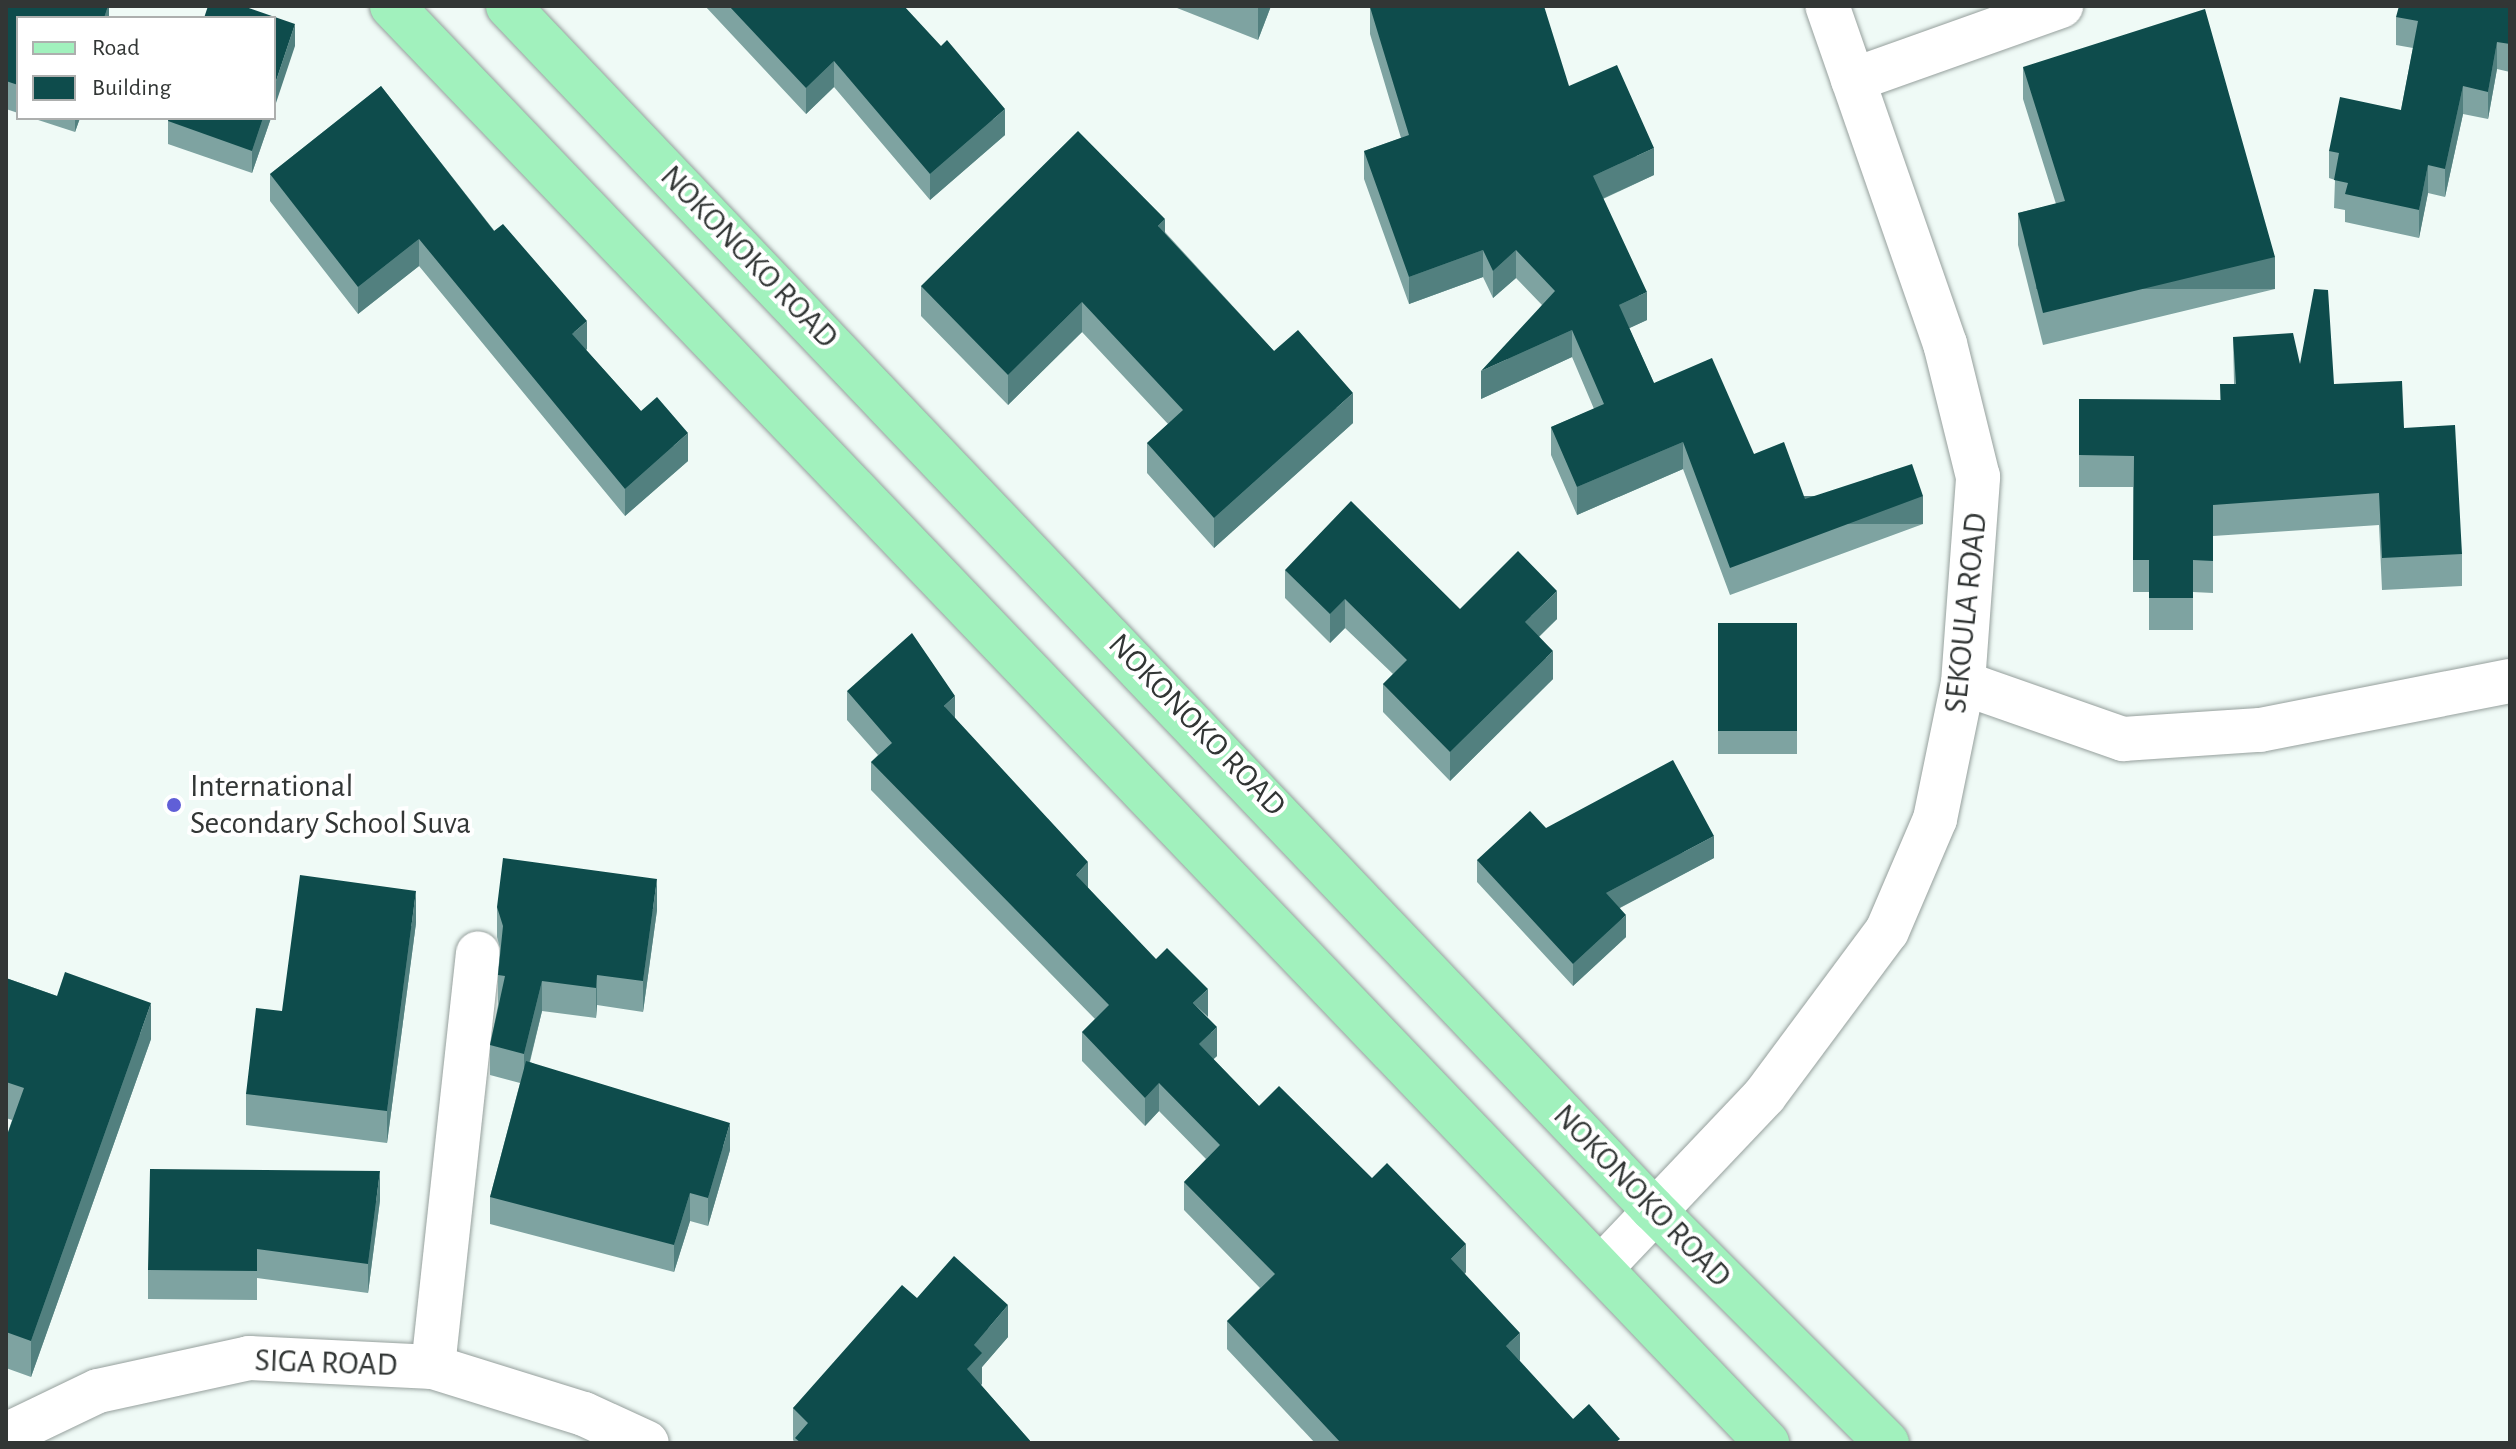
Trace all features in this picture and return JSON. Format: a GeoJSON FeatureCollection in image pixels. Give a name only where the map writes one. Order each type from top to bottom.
{"type":"FeatureCollection","features":[{"type":"Feature","properties":{"kind":"main road"},"geometry":{"type":"LineString","coordinates":[[392,6],[1767,1443]]}},
{"type":"Feature","properties":{"kind":"main road","name":"NOKONOKO ROAD"},"geometry":{"type":"LineString","coordinates":[[508,6],[1653,1209],[1887,1443]]}},
{"type":"Feature","properties":{"kind":"street","name":"SEKOULA ROAD"},"geometry":{"type":"LineString","coordinates":[[1601,1268],[1653,1209],[1765,1095],[1887,931],[1935,819],[1963,683],[1978,477],[1945,344],[1827,6]]}},
{"type":"Feature","properties":{"kind":"street"},"geometry":{"type":"LineString","coordinates":[[1853,80],[2061,6]]}},
{"type":"Feature","properties":{"kind":"street"},"geometry":{"type":"LineString","coordinates":[[1963,683],[2123,739],[2260,730],[2510,681]]}},
{"type":"Feature","properties":{"kind":"street"},"geometry":{"type":"LineString","coordinates":[[433,1367],[478,953]]}},
{"type":"Feature","properties":{"kind":"street","name":"SIGA ROAD"},"geometry":{"type":"LineString","coordinates":[[6,1435],[98,1391],[249,1358],[433,1367],[584,1414],[647,1443]]}},
{"type":"Feature","properties":{"kind":"building"},"geometry":{"type":"Polygon","coordinates":[[[6,6],[108,6],[105,16],[16,16],[16,84],[6,81],[6,6]]]}},
{"type":"Feature","properties":{"kind":"building"},"geometry":{"type":"Polygon","coordinates":[[[208,6],[243,6],[272,16],[205,16],[208,6]]]}},
{"type":"Feature","properties":{"kind":"building"},"geometry":{"type":"Polygon","coordinates":[[[729,6],[904,6],[941,46],[947,40],[1005,109],[930,174],[834,61],[806,88],[729,6]]]}},
{"type":"Feature","properties":{"kind":"building"},"geometry":{"type":"Polygon","coordinates":[[[1544,6],[1569,86],[1617,65],[1654,148],[1593,176],[1647,292],[1619,305],[1654,383],[1712,358],[1754,454],[1784,442],[1805,499],[1912,464],[1923,496],[1730,568],[1683,442],[1577,487],[1551,427],[1604,404],[1572,330],[1481,371],[1555,291],[1516,250],[1493,271],[1483,250],[1409,277],[1364,151],[1409,135],[1370,7],[1544,6]]]}},
{"type":"Feature","properties":{"kind":"building"},"geometry":{"type":"Polygon","coordinates":[[[2399,6],[2510,6],[2510,44],[2497,42],[2488,92],[2463,86],[2445,169],[2428,165],[2419,210],[2345,194],[2348,183],[2334,180],[2339,153],[2329,151],[2340,97],[2401,110],[2418,21],[2396,17],[2399,6]]]}},
{"type":"Feature","properties":{"kind":"building"},"geometry":{"type":"Polygon","coordinates":[[[2205,9],[2275,257],[2043,313],[2018,213],[2065,201],[2023,67],[2205,9]]]}},
{"type":"Feature","properties":{"kind":"building"},"geometry":{"type":"Polygon","coordinates":[[[276,17],[295,24],[276,81],[276,17]]]}},
{"type":"Feature","properties":{"kind":"building"},"geometry":{"type":"Polygon","coordinates":[[[381,86],[494,231],[503,224],[587,321],[572,334],[641,411],[657,397],[688,433],[625,489],[419,239],[358,287],[270,174],[381,86]]]}},
{"type":"Feature","properties":{"kind":"building"},"geometry":{"type":"Polygon","coordinates":[[[168,120],[262,120],[252,151],[168,120]]]}},
{"type":"Feature","properties":{"kind":"building"},"geometry":{"type":"Polygon","coordinates":[[[1078,131],[1165,219],[1158,226],[1274,351],[1298,330],[1353,393],[1214,518],[1147,443],[1183,410],[1082,302],[1008,375],[921,286],[1078,131]]]}},
{"type":"Feature","properties":{"kind":"building"},"geometry":{"type":"Polygon","coordinates":[[[2314,289],[2328,290],[2334,384],[2402,381],[2404,428],[2455,425],[2462,554],[2382,558],[2379,493],[2213,505],[2213,561],[2193,560],[2193,598],[2149,598],[2149,560],[2133,560],[2134,456],[2079,455],[2079,399],[2221,400],[2220,384],[2236,384],[2233,337],[2293,333],[2300,364],[2314,289]]]}},
{"type":"Feature","properties":{"kind":"building"},"geometry":{"type":"Polygon","coordinates":[[[1351,501],[1460,609],[1518,551],[1557,591],[1525,622],[1553,651],[1450,752],[1383,684],[1407,660],[1345,599],[1330,614],[1285,570],[1351,501]]]}},
{"type":"Feature","properties":{"kind":"building"},"geometry":{"type":"Polygon","coordinates":[[[1718,623],[1797,623],[1797,731],[1718,731],[1718,623]]]}},
{"type":"Feature","properties":{"kind":"building"},"geometry":{"type":"Polygon","coordinates":[[[912,633],[955,696],[944,706],[1088,862],[1076,875],[1156,959],[1167,948],[1208,989],[1193,1003],[1217,1027],[1199,1044],[1259,1106],[1279,1086],[1372,1178],[1387,1163],[1466,1244],[1451,1259],[1520,1333],[1506,1346],[1573,1419],[1589,1404],[1620,1439],[1615,1443],[1341,1443],[1227,1321],[1275,1274],[1184,1182],[1220,1145],[1159,1083],[1145,1098],[1082,1032],[1109,1005],[871,762],[892,743],[847,691],[912,633]]]}},
{"type":"Feature","properties":{"kind":"building"},"geometry":{"type":"Polygon","coordinates":[[[1673,760],[1714,836],[1606,893],[1626,915],[1573,964],[1477,860],[1530,811],[1546,828],[1673,760]]]}},
{"type":"Feature","properties":{"kind":"building"},"geometry":{"type":"Polygon","coordinates":[[[503,858],[657,879],[643,981],[597,975],[596,988],[542,981],[524,1054],[490,1045],[505,976],[498,975],[503,926],[497,907],[503,858]]]}},
{"type":"Feature","properties":{"kind":"building"},"geometry":{"type":"Polygon","coordinates":[[[300,875],[416,891],[387,1111],[246,1094],[256,1008],[282,1011],[300,875]]]}},
{"type":"Feature","properties":{"kind":"building"},"geometry":{"type":"Polygon","coordinates":[[[65,972],[151,1003],[31,1341],[6,1332],[6,1138],[24,1088],[6,1082],[6,978],[57,996],[65,972]]]}},
{"type":"Feature","properties":{"kind":"building"},"geometry":{"type":"Polygon","coordinates":[[[526,1061],[730,1123],[708,1198],[690,1193],[674,1245],[490,1197],[526,1061]]]}},
{"type":"Feature","properties":{"kind":"building"},"geometry":{"type":"Polygon","coordinates":[[[150,1169],[380,1171],[368,1264],[257,1249],[257,1271],[148,1270],[150,1169]]]}},
{"type":"Feature","properties":{"kind":"building"},"geometry":{"type":"Polygon","coordinates":[[[954,1256],[1008,1305],[974,1345],[982,1353],[967,1369],[1032,1443],[801,1443],[795,1438],[808,1423],[793,1408],[902,1285],[917,1298],[954,1256]]]}},
{"type":"Feature","properties":{"kind":"place","name":"International Secondary School Suva"},"geometry":{"type":"Point","coordinates":[174,805]}}]}
